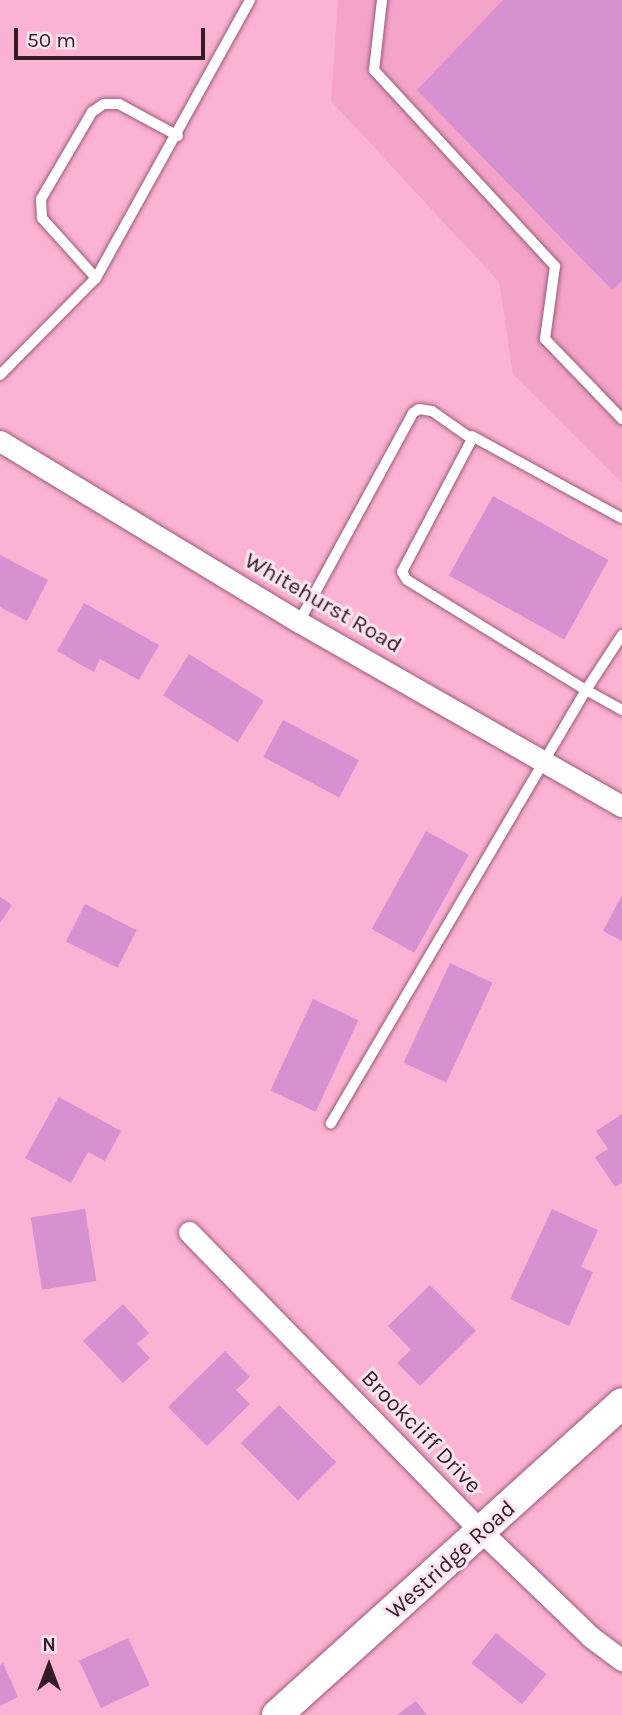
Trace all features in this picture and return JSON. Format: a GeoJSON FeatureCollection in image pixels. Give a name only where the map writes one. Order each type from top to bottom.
{"type":"FeatureCollection","features":[{"type":"Feature","properties":{"kind":"main road","name":"Westridge Road"},"geometry":{"type":"LineString","coordinates":[[277,1715],[483,1533],[622,1403]]}},
{"type":"Feature","properties":{"kind":"street","name":"Whitehurst Road"},"geometry":{"type":"LineString","coordinates":[[0,441],[299,622],[622,806]]}},
{"type":"Feature","properties":{"kind":"street","name":"Brookcliff Drive"},"geometry":{"type":"LineString","coordinates":[[189,1232],[483,1533],[591,1637],[622,1660]]}},
{"type":"Feature","properties":{"kind":"lane"},"geometry":{"type":"LineString","coordinates":[[0,375],[96,278],[178,136],[250,0]]}},
{"type":"Feature","properties":{"kind":"lane"},"geometry":{"type":"LineString","coordinates":[[382,0],[374,70],[555,266],[545,339],[622,419]]}},
{"type":"Feature","properties":{"kind":"lane"},"geometry":{"type":"LineString","coordinates":[[96,278],[41,218],[41,199],[93,112],[104,104],[119,104],[178,136]]}},
{"type":"Feature","properties":{"kind":"lane"},"geometry":{"type":"LineString","coordinates":[[299,622],[413,413],[419,409],[432,411],[472,436],[622,518]]}},
{"type":"Feature","properties":{"kind":"lane"},"geometry":{"type":"LineString","coordinates":[[472,436],[402,572],[407,580],[622,710]]}},
{"type":"Feature","properties":{"kind":"lane"},"geometry":{"type":"LineString","coordinates":[[331,1123],[547,763],[586,690],[622,635]]}},
{"type":"Feature","properties":{"kind":"shaded area"},"geometry":{"type":"Polygon","coordinates":[[[338,0],[622,0],[622,483],[513,374],[499,282],[331,101],[338,0]]]}},
{"type":"Feature","properties":{"kind":"building"},"geometry":{"type":"Polygon","coordinates":[[[503,0],[622,0],[622,281],[612,290],[417,90],[503,0]]]}},
{"type":"Feature","properties":{"kind":"building"},"geometry":{"type":"Polygon","coordinates":[[[493,496],[608,560],[564,640],[449,576],[493,496]]]}},
{"type":"Feature","properties":{"kind":"building"},"geometry":{"type":"Polygon","coordinates":[[[0,555],[48,580],[27,621],[0,607],[0,555]]]}},
{"type":"Feature","properties":{"kind":"building"},"geometry":{"type":"Polygon","coordinates":[[[84,603],[159,645],[139,680],[100,659],[94,672],[57,651],[84,603]]]}},
{"type":"Feature","properties":{"kind":"building"},"geometry":{"type":"Polygon","coordinates":[[[189,654],[264,701],[238,742],[163,696],[189,654]]]}},
{"type":"Feature","properties":{"kind":"building"},"geometry":{"type":"Polygon","coordinates":[[[283,720],[359,760],[339,797],[263,757],[283,720]]]}},
{"type":"Feature","properties":{"kind":"building"},"geometry":{"type":"Polygon","coordinates":[[[426,831],[469,855],[415,953],[372,929],[426,831]]]}},
{"type":"Feature","properties":{"kind":"building"},"geometry":{"type":"Polygon","coordinates":[[[622,895],[622,941],[603,931],[622,895]]]}},
{"type":"Feature","properties":{"kind":"building"},"geometry":{"type":"Polygon","coordinates":[[[0,897],[12,905],[0,923],[0,897]]]}},
{"type":"Feature","properties":{"kind":"building"},"geometry":{"type":"Polygon","coordinates":[[[85,904],[137,930],[118,968],[66,941],[85,904]]]}},
{"type":"Feature","properties":{"kind":"building"},"geometry":{"type":"Polygon","coordinates":[[[450,963],[493,983],[446,1083],[404,1063],[450,963]]]}},
{"type":"Feature","properties":{"kind":"building"},"geometry":{"type":"Polygon","coordinates":[[[313,999],[358,1020],[316,1112],[270,1091],[313,999]]]}},
{"type":"Feature","properties":{"kind":"building"},"geometry":{"type":"Polygon","coordinates":[[[59,1097],[121,1131],[105,1161],[88,1152],[71,1183],[25,1158],[59,1097]]]}},
{"type":"Feature","properties":{"kind":"building"},"geometry":{"type":"Polygon","coordinates":[[[622,1114],[622,1183],[615,1187],[595,1157],[608,1149],[596,1131],[622,1114]]]}},
{"type":"Feature","properties":{"kind":"building"},"geometry":{"type":"Polygon","coordinates":[[[85,1209],[96,1281],[42,1290],[31,1218],[85,1209]]]}},
{"type":"Feature","properties":{"kind":"building"},"geometry":{"type":"Polygon","coordinates":[[[552,1209],[598,1230],[581,1267],[593,1272],[569,1326],[510,1299],[552,1209]]]}},
{"type":"Feature","properties":{"kind":"building"},"geometry":{"type":"Polygon","coordinates":[[[430,1285],[476,1331],[420,1386],[397,1363],[411,1350],[388,1326],[430,1285]]]}},
{"type":"Feature","properties":{"kind":"building"},"geometry":{"type":"Polygon","coordinates":[[[123,1304],[149,1333],[137,1344],[150,1358],[123,1383],[83,1341],[123,1304]]]}},
{"type":"Feature","properties":{"kind":"building"},"geometry":{"type":"Polygon","coordinates":[[[225,1351],[250,1377],[236,1390],[250,1404],[207,1446],[168,1407],[225,1351]]]}},
{"type":"Feature","properties":{"kind":"building"},"geometry":{"type":"Polygon","coordinates":[[[279,1405],[336,1462],[298,1500],[241,1443],[279,1405]]]}},
{"type":"Feature","properties":{"kind":"building"},"geometry":{"type":"Polygon","coordinates":[[[496,1633],[547,1674],[522,1704],[471,1663],[496,1633]]]}},
{"type":"Feature","properties":{"kind":"building"},"geometry":{"type":"Polygon","coordinates":[[[128,1638],[150,1685],[101,1708],[79,1661],[128,1638]]]}},
{"type":"Feature","properties":{"kind":"building"},"geometry":{"type":"Polygon","coordinates":[[[3,1663],[18,1697],[0,1706],[0,1665],[3,1663]]]}},
{"type":"Feature","properties":{"kind":"building"},"geometry":{"type":"Polygon","coordinates":[[[416,1701],[427,1715],[397,1715],[416,1701]]]}}]}
